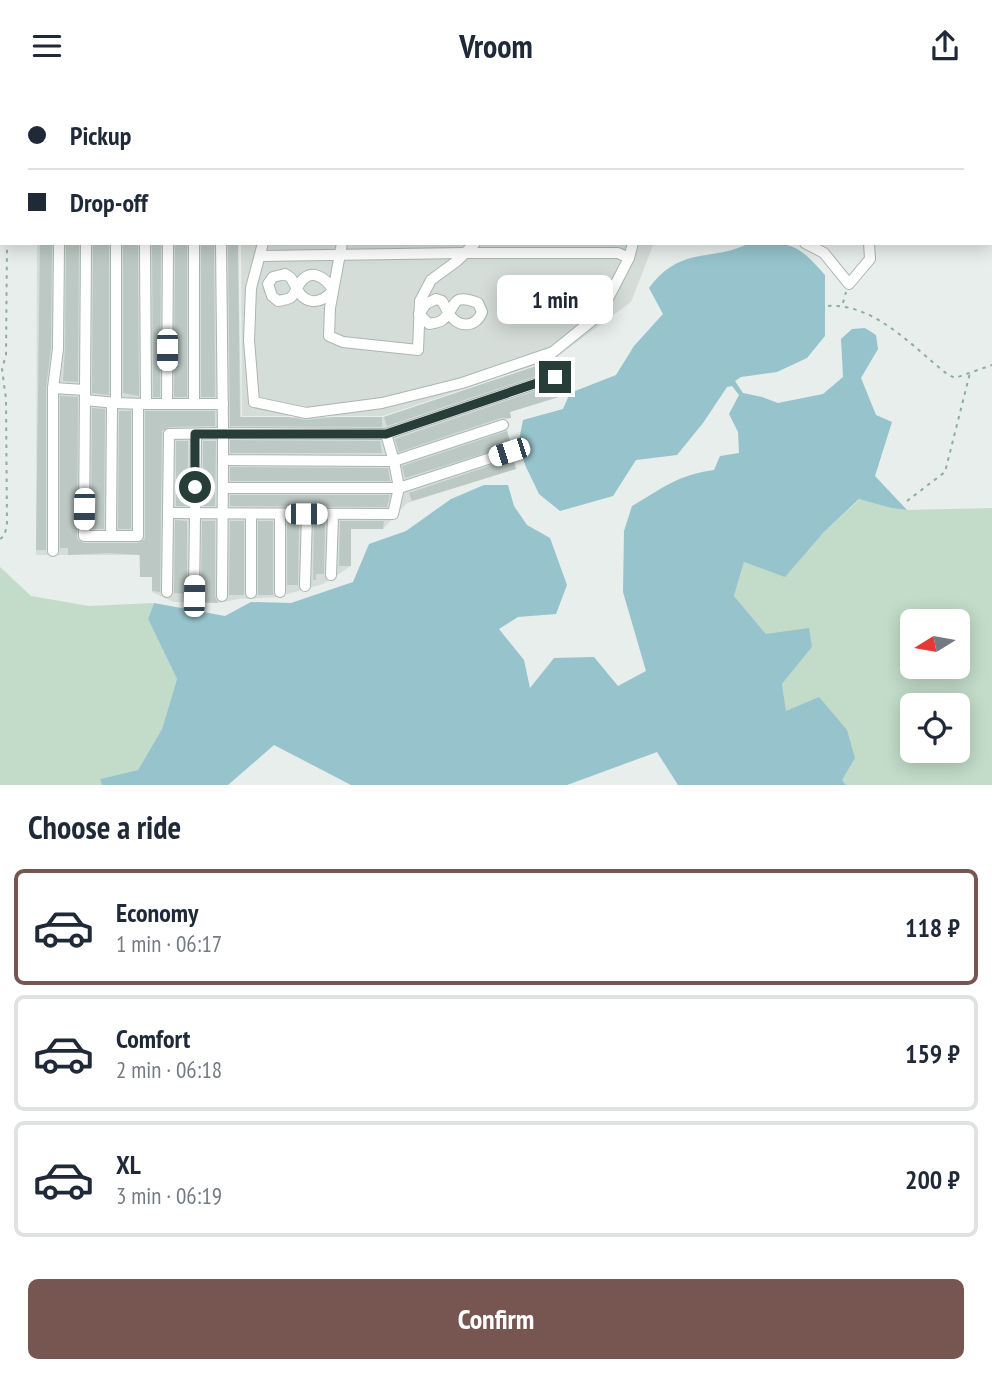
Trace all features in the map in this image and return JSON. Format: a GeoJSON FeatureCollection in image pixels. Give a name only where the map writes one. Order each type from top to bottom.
{"type":"FeatureCollection","features":[{"type":"Feature","properties":{"kind":"lane"},"geometry":{"type":"LineString","coordinates":[[53,551],[53,388],[58,349],[59,245]]}},
{"type":"Feature","properties":{"kind":"lane"},"geometry":{"type":"LineString","coordinates":[[86,245],[84,536],[138,537],[145,245]]}},
{"type":"Feature","properties":{"kind":"lane"},"geometry":{"type":"LineString","coordinates":[[111,536],[116,245]]}},
{"type":"Feature","properties":{"kind":"lane"},"geometry":{"type":"LineString","coordinates":[[167,404],[168,245]]}},
{"type":"Feature","properties":{"kind":"lane"},"geometry":{"type":"LineString","coordinates":[[194,245],[194,404]]}},
{"type":"Feature","properties":{"kind":"lane"},"geometry":{"type":"LineString","coordinates":[[221,245],[222,596]]}},
{"type":"Feature","properties":{"kind":"lane"},"geometry":{"type":"LineString","coordinates":[[263,245],[251,288],[249,340],[254,402],[306,413],[382,403],[462,383],[553,352],[600,314],[629,258],[632,245]]}},
{"type":"Feature","properties":{"kind":"lane"},"geometry":{"type":"LineString","coordinates":[[342,245],[333,290],[329,336],[343,342],[418,350],[420,301],[431,280],[473,245]]}},
{"type":"Feature","properties":{"kind":"lane"},"geometry":{"type":"LineString","coordinates":[[808,245],[824,254],[849,284],[870,259],[869,245]]}},
{"type":"Feature","properties":{"kind":"lane"},"geometry":{"type":"LineString","coordinates":[[260,256],[618,253],[629,258]]}},
{"type":"Feature","properties":{"kind":"lane"},"geometry":{"type":"LineString","coordinates":[[314,275],[327,280],[333,290],[318,302],[301,297],[297,289],[305,277],[314,275]]}},
{"type":"Feature","properties":{"kind":"lane"},"geometry":{"type":"LineString","coordinates":[[436,299],[442,301],[448,312],[441,321],[429,324],[419,314],[426,304],[436,299]]}},
{"type":"Feature","properties":{"kind":"lane"},"geometry":{"type":"LineString","coordinates":[[167,592],[169,434],[386,434],[555,377]]}},
{"type":"Feature","properties":{"kind":"lane"},"geometry":{"type":"LineString","coordinates":[[53,388],[114,403],[223,404]]}},
{"type":"Feature","properties":{"kind":"lane"},"geometry":{"type":"LineString","coordinates":[[223,460],[394,460],[503,425]]}},
{"type":"Feature","properties":{"kind":"lane"},"geometry":{"type":"LineString","coordinates":[[194,596],[195,434]]}},
{"type":"Feature","properties":{"kind":"lane"},"geometry":{"type":"LineString","coordinates":[[168,513],[393,514],[399,488],[386,434]]}},
{"type":"Feature","properties":{"kind":"lane"},"geometry":{"type":"LineString","coordinates":[[223,488],[399,488],[509,452]]}},
{"type":"Feature","properties":{"kind":"lane"},"geometry":{"type":"LineString","coordinates":[[251,514],[251,593]]}},
{"type":"Feature","properties":{"kind":"lane"},"geometry":{"type":"LineString","coordinates":[[280,514],[280,592]]}},
{"type":"Feature","properties":{"kind":"lane"},"geometry":{"type":"LineString","coordinates":[[305,586],[306,514]]}},
{"type":"Feature","properties":{"kind":"lane"},"geometry":{"type":"LineString","coordinates":[[331,575],[333,515]]}},
{"type":"Feature","properties":{"kind":"path"},"geometry":{"type":"LineString","coordinates":[[0,539],[7,526],[6,399],[2,369],[6,355],[6,245]]}},
{"type":"Feature","properties":{"kind":"path"},"geometry":{"type":"LineString","coordinates":[[843,305],[849,284]]}},
{"type":"Feature","properties":{"kind":"path"},"geometry":{"type":"LineString","coordinates":[[828,306],[843,305],[877,319],[947,374],[956,377],[992,365]]}},
{"type":"Feature","properties":{"kind":"path"},"geometry":{"type":"LineString","coordinates":[[907,501],[945,472],[970,372]]}},
{"type":"Feature","properties":{"kind":"shaded area"},"geometry":{"type":"Polygon","coordinates":[[[37,245],[238,245],[241,417],[383,417],[555,360],[565,395],[510,412],[511,418],[505,420],[516,469],[407,503],[383,529],[351,529],[351,566],[323,584],[277,597],[218,603],[174,602],[152,592],[152,577],[140,577],[139,555],[36,555],[37,245]]]}},
{"type":"Feature","properties":{"kind":"shaded area"},"geometry":{"type":"Polygon","coordinates":[[[241,245],[653,245],[631,302],[554,359],[383,416],[242,416],[241,245]]]}},
{"type":"Feature","properties":{"kind":"green space"},"geometry":{"type":"Polygon","coordinates":[[[860,499],[907,510],[992,508],[992,785],[846,785],[786,712],[782,684],[812,647],[766,634],[734,596],[744,562],[823,533],[860,499]]]}},
{"type":"Feature","properties":{"kind":"green space"},"geometry":{"type":"Polygon","coordinates":[[[0,567],[31,596],[89,606],[154,603],[148,619],[177,679],[162,729],[138,770],[101,779],[102,785],[0,785],[0,567]]]}},
{"type":"Feature","properties":{"kind":"water"},"geometry":{"type":"Polygon","coordinates":[[[745,245],[793,247],[825,275],[825,336],[807,358],[777,372],[741,377],[735,381],[743,393],[778,403],[823,394],[843,377],[841,339],[852,329],[865,328],[876,335],[878,349],[861,378],[876,415],[892,422],[875,476],[907,510],[859,499],[823,533],[785,577],[744,562],[734,596],[766,634],[809,628],[812,647],[782,684],[786,711],[819,697],[847,730],[855,758],[842,780],[846,785],[678,785],[657,752],[567,785],[351,785],[274,745],[228,785],[102,785],[100,779],[138,770],[162,729],[177,679],[148,619],[154,603],[225,616],[251,602],[291,603],[353,582],[369,544],[406,531],[451,499],[484,485],[508,485],[514,506],[527,525],[550,538],[567,585],[556,614],[518,617],[499,629],[524,660],[530,688],[554,658],[594,657],[618,686],[646,671],[623,592],[624,531],[632,506],[680,479],[714,470],[720,456],[739,453],[738,432],[729,414],[739,395],[732,386],[727,387],[677,455],[636,460],[613,496],[560,511],[539,494],[526,467],[518,445],[523,420],[563,409],[570,393],[616,375],[634,346],[663,314],[649,288],[661,275],[684,260],[745,245]]]}},
{"type":"Feature","properties":{"kind":"building"},"geometry":{"type":"Polygon","coordinates":[[[40,245],[52,245],[51,348],[46,388],[46,550],[36,550],[40,245]]]}},
{"type":"Feature","properties":{"kind":"building"},"geometry":{"type":"Polygon","coordinates":[[[66,245],[79,245],[78,382],[63,381],[66,245]]]}},
{"type":"Feature","properties":{"kind":"building"},"geometry":{"type":"Polygon","coordinates":[[[93,245],[109,245],[109,395],[92,393],[93,245]]]}},
{"type":"Feature","properties":{"kind":"building"},"geometry":{"type":"Polygon","coordinates":[[[123,245],[138,245],[139,396],[123,393],[123,245]]]}},
{"type":"Feature","properties":{"kind":"building"},"geometry":{"type":"Polygon","coordinates":[[[152,245],[161,245],[160,397],[153,397],[152,245]]]}},
{"type":"Feature","properties":{"kind":"building"},"geometry":{"type":"Polygon","coordinates":[[[175,245],[187,245],[187,397],[174,397],[175,245]]]}},
{"type":"Feature","properties":{"kind":"building"},"geometry":{"type":"Polygon","coordinates":[[[201,245],[214,245],[215,397],[201,397],[201,245]]]}},
{"type":"Feature","properties":{"kind":"building"},"geometry":{"type":"Polygon","coordinates":[[[228,245],[238,245],[240,417],[288,417],[307,420],[382,417],[382,427],[230,426],[228,245]]]}},
{"type":"Feature","properties":{"kind":"building"},"geometry":{"type":"Polygon","coordinates":[[[539,365],[542,374],[387,426],[384,417],[539,365]]]}},
{"type":"Feature","properties":{"kind":"building"},"geometry":{"type":"Polygon","coordinates":[[[561,382],[565,395],[510,412],[511,418],[501,418],[399,452],[395,439],[561,382]]]}},
{"type":"Feature","properties":{"kind":"building"},"geometry":{"type":"Polygon","coordinates":[[[60,396],[78,397],[77,536],[78,540],[84,543],[138,543],[145,539],[145,411],[215,411],[215,426],[169,427],[162,431],[160,592],[152,591],[152,577],[140,577],[140,555],[68,555],[68,548],[60,548],[60,396]]]}},
{"type":"Feature","properties":{"kind":"building"},"geometry":{"type":"Polygon","coordinates":[[[92,408],[105,409],[104,529],[91,529],[92,408]]]}},
{"type":"Feature","properties":{"kind":"building"},"geometry":{"type":"Polygon","coordinates":[[[119,411],[131,411],[131,529],[118,529],[119,411]]]}},
{"type":"Feature","properties":{"kind":"building"},"geometry":{"type":"Polygon","coordinates":[[[507,431],[511,445],[405,478],[402,466],[507,431]]]}},
{"type":"Feature","properties":{"kind":"building"},"geometry":{"type":"Polygon","coordinates":[[[230,440],[380,441],[382,453],[230,453],[230,440]]]}},
{"type":"Feature","properties":{"kind":"building"},"geometry":{"type":"Polygon","coordinates":[[[176,441],[188,441],[188,506],[176,506],[176,441]]]}},
{"type":"Feature","properties":{"kind":"building"},"geometry":{"type":"Polygon","coordinates":[[[203,441],[216,441],[215,506],[203,506],[203,441]]]}},
{"type":"Feature","properties":{"kind":"building"},"geometry":{"type":"Polygon","coordinates":[[[513,458],[516,469],[412,501],[409,493],[513,458]]]}},
{"type":"Feature","properties":{"kind":"building"},"geometry":{"type":"Polygon","coordinates":[[[230,467],[388,468],[390,481],[230,481],[230,467]]]}},
{"type":"Feature","properties":{"kind":"building"},"geometry":{"type":"Polygon","coordinates":[[[230,495],[390,495],[387,507],[230,506],[230,495]]]}},
{"type":"Feature","properties":{"kind":"building"},"geometry":{"type":"Polygon","coordinates":[[[175,520],[187,521],[187,594],[174,593],[175,520]]]}},
{"type":"Feature","properties":{"kind":"building"},"geometry":{"type":"Polygon","coordinates":[[[202,521],[215,521],[215,596],[218,603],[199,602],[202,521]]]}},
{"type":"Feature","properties":{"kind":"building"},"geometry":{"type":"Polygon","coordinates":[[[230,521],[244,521],[244,595],[229,595],[230,521]]]}},
{"type":"Feature","properties":{"kind":"building"},"geometry":{"type":"Polygon","coordinates":[[[258,521],[273,521],[273,595],[258,595],[258,521]]]}},
{"type":"Feature","properties":{"kind":"building"},"geometry":{"type":"Polygon","coordinates":[[[287,521],[299,521],[298,585],[287,585],[287,521]]]}},
{"type":"Feature","properties":{"kind":"building"},"geometry":{"type":"Polygon","coordinates":[[[314,521],[325,521],[324,574],[316,574],[316,580],[313,580],[314,521]]]}},
{"type":"Feature","properties":{"kind":"building"},"geometry":{"type":"Polygon","coordinates":[[[340,521],[384,521],[383,529],[351,529],[351,566],[339,566],[340,521]]]}},
{"type":"Feature","properties":{"kind":"route"},"geometry":{"type":"LineString","coordinates":[[195,487],[195,434],[386,434],[555,377]]}}]}
